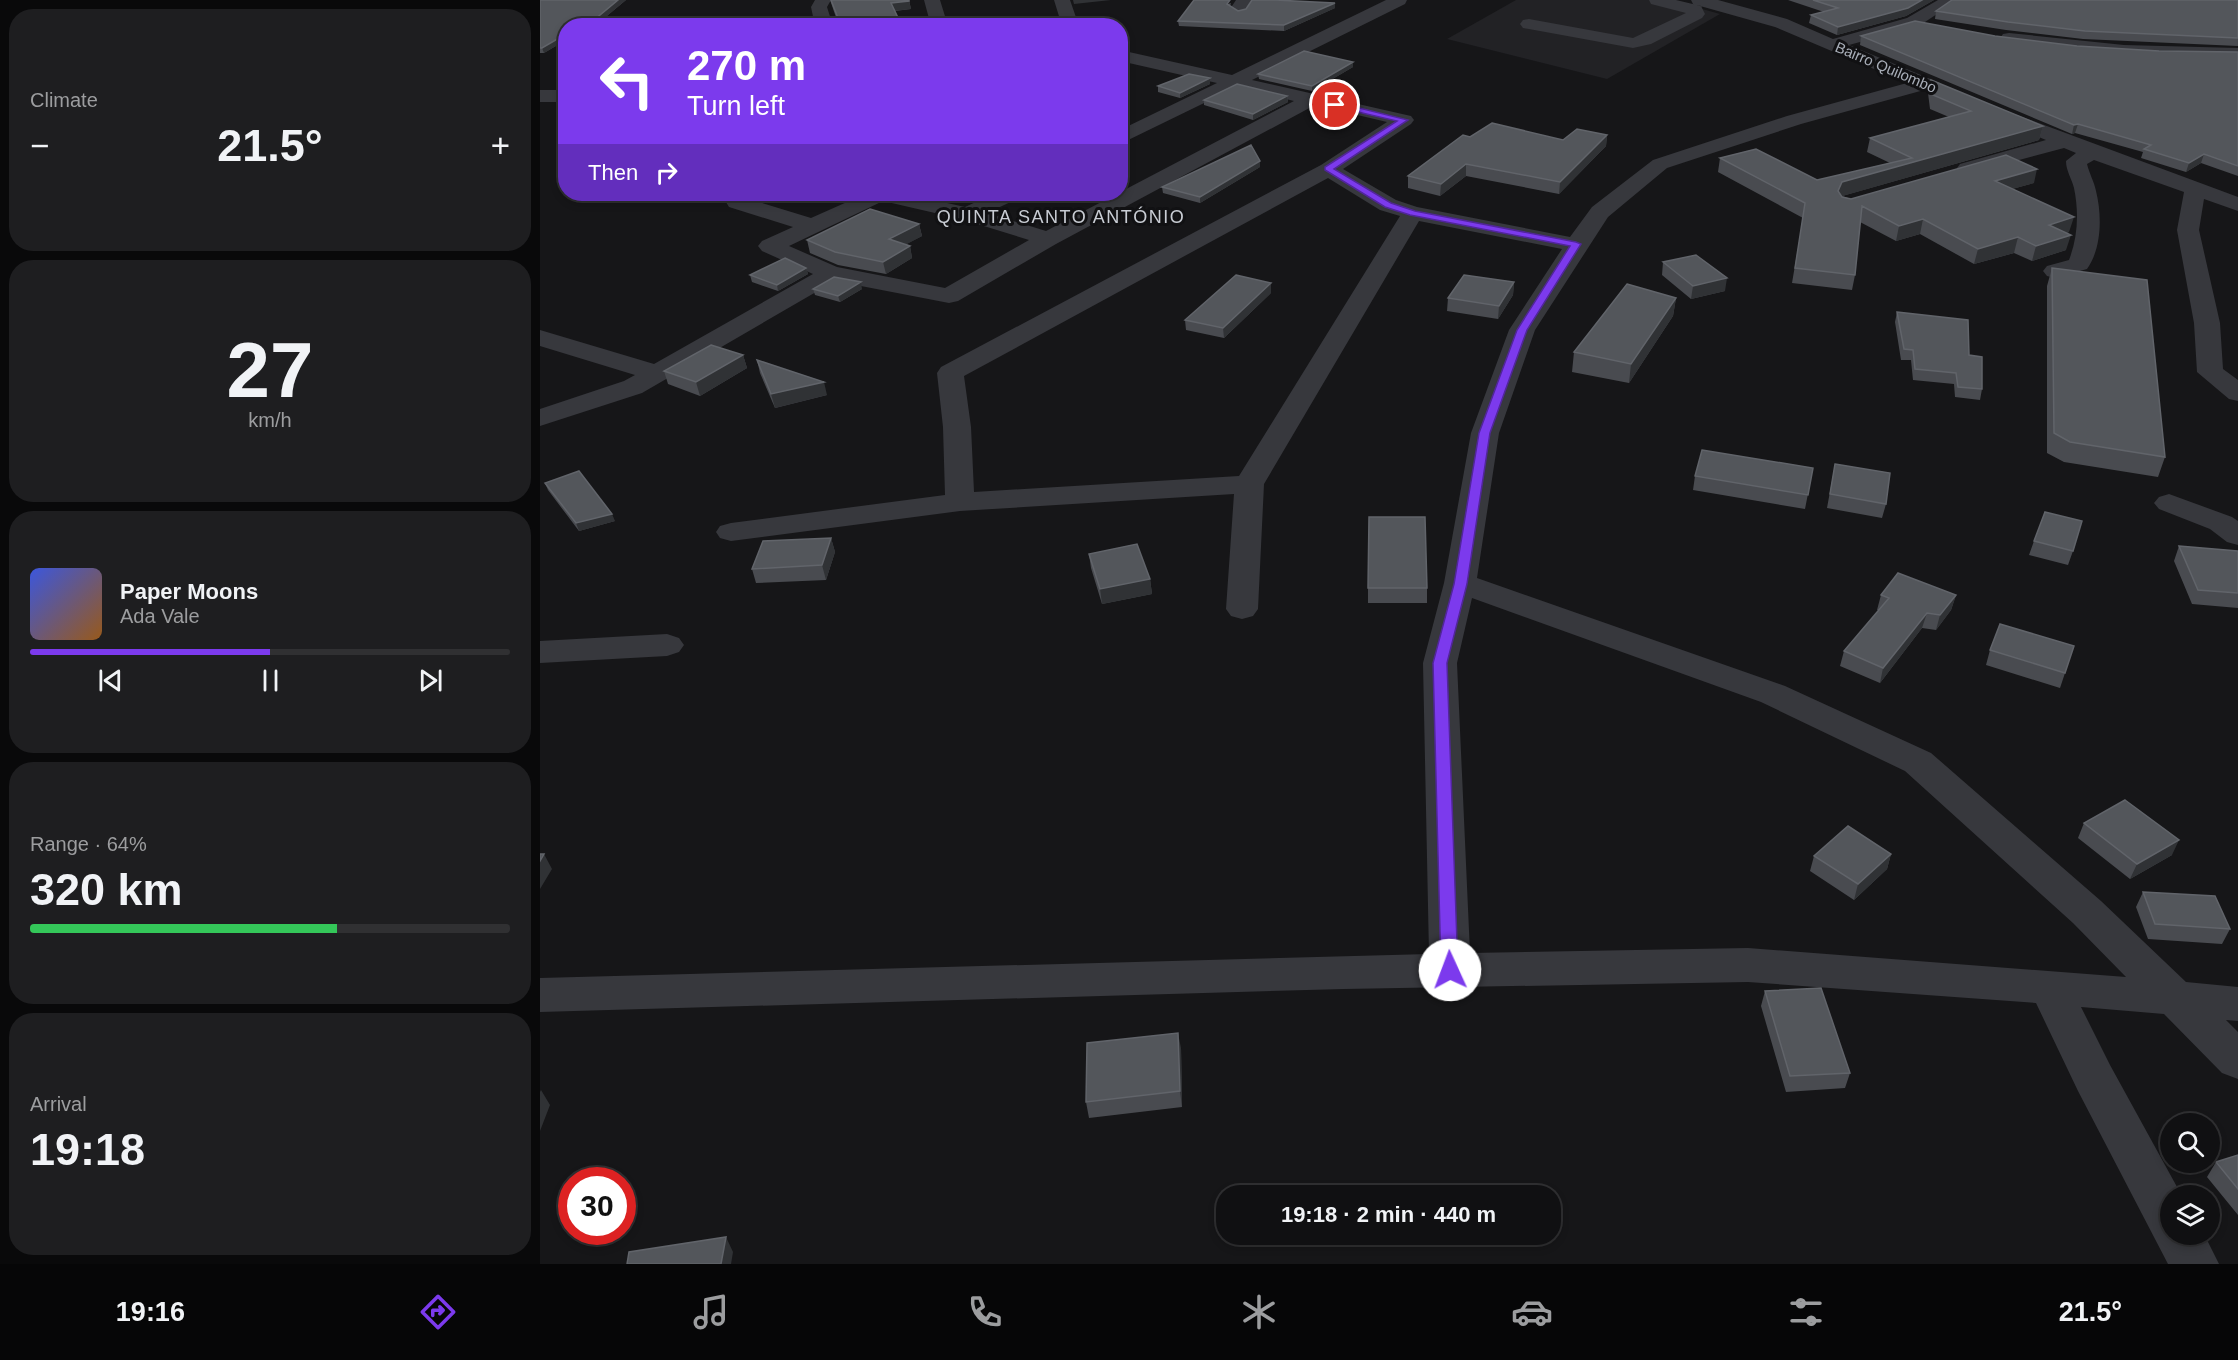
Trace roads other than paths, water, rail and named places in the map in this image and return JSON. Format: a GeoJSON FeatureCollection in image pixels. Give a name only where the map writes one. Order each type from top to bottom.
{"type":"FeatureCollection","features":[{"type":"Feature","properties":{"kind":"street"},"geometry":{"type":"LineString","coordinates":[[822,18],[819,7],[823,0]]}},
{"type":"Feature","properties":{"kind":"street"},"geometry":{"type":"LineString","coordinates":[[932,0],[938,18]]}},
{"type":"Feature","properties":{"kind":"street"},"geometry":{"type":"LineString","coordinates":[[1062,0],[1068,18]]}},
{"type":"Feature","properties":{"kind":"street"},"geometry":{"type":"LineString","coordinates":[[1128,134],[1399,0]]}},
{"type":"Feature","properties":{"kind":"street"},"geometry":{"type":"LineString","coordinates":[[1529,24],[1633,43],[1645,40],[1696,14],[1695,10],[1686,6],[1657,0]]}},
{"type":"Feature","properties":{"kind":"street","name":"Bairro Quilombo"},"geometry":{"type":"LineString","coordinates":[[1576,244],[1600,212],[1660,164],[1794,120],[1936,88],[1781,23],[1699,0]]}},
{"type":"Feature","properties":{"kind":"street"},"geometry":{"type":"LineString","coordinates":[[1833,44],[1913,22],[1950,0]]}},
{"type":"Feature","properties":{"kind":"street"},"geometry":{"type":"LineString","coordinates":[[1913,22],[1934,26]]}},
{"type":"Feature","properties":{"kind":"street"},"geometry":{"type":"LineString","coordinates":[[1989,36],[2093,47],[2238,53]]}},
{"type":"Feature","properties":{"kind":"street"},"geometry":{"type":"LineString","coordinates":[[960,502],[957,427],[950,373],[1328,169],[1404,120],[1128,57]]}},
{"type":"Feature","properties":{"kind":"street"},"geometry":{"type":"LineString","coordinates":[[1129,75],[1155,62]]}},
{"type":"Feature","properties":{"kind":"street"},"geometry":{"type":"LineString","coordinates":[[540,96],[558,96]]}},
{"type":"Feature","properties":{"kind":"street"},"geometry":{"type":"LineString","coordinates":[[1128,197],[1312,99]]}},
{"type":"Feature","properties":{"kind":"street"},"geometry":{"type":"LineString","coordinates":[[1988,109],[2093,152],[2238,204]]}},
{"type":"Feature","properties":{"kind":"street"},"geometry":{"type":"LineString","coordinates":[[1944,175],[2065,141]]}},
{"type":"Feature","properties":{"kind":"street"},"geometry":{"type":"LineString","coordinates":[[2055,271],[2079,264],[2086,248],[2088,225],[2082,179],[2076,169],[2076,161],[2093,152]]}},
{"type":"Feature","properties":{"kind":"street"},"geometry":{"type":"LineString","coordinates":[[1328,169],[1388,205],[1413,213],[1576,244],[1522,330],[1485,433],[1460,584],[1440,663],[1450,970]]}},
{"type":"Feature","properties":{"kind":"street"},"geometry":{"type":"LineString","coordinates":[[2195,189],[2188,230],[2207,323],[2210,372],[2238,393]]}},
{"type":"Feature","properties":{"kind":"street"},"geometry":{"type":"LineString","coordinates":[[738,201],[813,226]]}},
{"type":"Feature","properties":{"kind":"street"},"geometry":{"type":"LineString","coordinates":[[866,201],[770,246],[831,273],[949,296],[1120,201]]}},
{"type":"Feature","properties":{"kind":"street"},"geometry":{"type":"LineString","coordinates":[[911,201],[967,214],[1048,239]]}},
{"type":"Feature","properties":{"kind":"street"},"geometry":{"type":"LineString","coordinates":[[967,214],[994,201]]}},
{"type":"Feature","properties":{"kind":"street"},"geometry":{"type":"LineString","coordinates":[[1242,609],[1249,484],[1413,213]]}},
{"type":"Feature","properties":{"kind":"street"},"geometry":{"type":"LineString","coordinates":[[540,418],[633,387],[831,273]]}},
{"type":"Feature","properties":{"kind":"street"},"geometry":{"type":"LineString","coordinates":[[540,338],[657,373]]}},
{"type":"Feature","properties":{"kind":"street"},"geometry":{"type":"LineString","coordinates":[[731,532],[960,502],[1249,484]]}},
{"type":"Feature","properties":{"kind":"street"},"geometry":{"type":"LineString","coordinates":[[2169,503],[2221,523],[2238,536]]}},
{"type":"Feature","properties":{"kind":"street"},"geometry":{"type":"LineString","coordinates":[[1460,584],[1773,694],[1918,762],[2087,912],[2238,1060]]}},
{"type":"Feature","properties":{"kind":"street"},"geometry":{"type":"LineString","coordinates":[[540,652],[667,645]]}},
{"type":"Feature","properties":{"kind":"street"},"geometry":{"type":"LineString","coordinates":[[540,995],[1450,970],[1748,965],[2050,987],[2238,1004]]}},
{"type":"Feature","properties":{"kind":"street"},"geometry":{"type":"LineString","coordinates":[[2050,987],[2094,1078],[2160,1202]]}},
{"type":"Feature","properties":{"kind":"street"},"geometry":{"type":"LineString","coordinates":[[2184,1245],[2194,1264]]}},
{"type":"Feature","properties":{"kind":"district","name":"QUINTA SANTO ANTÓNIO"},"geometry":{"type":"Point","coordinates":[1061,217]}}]}
